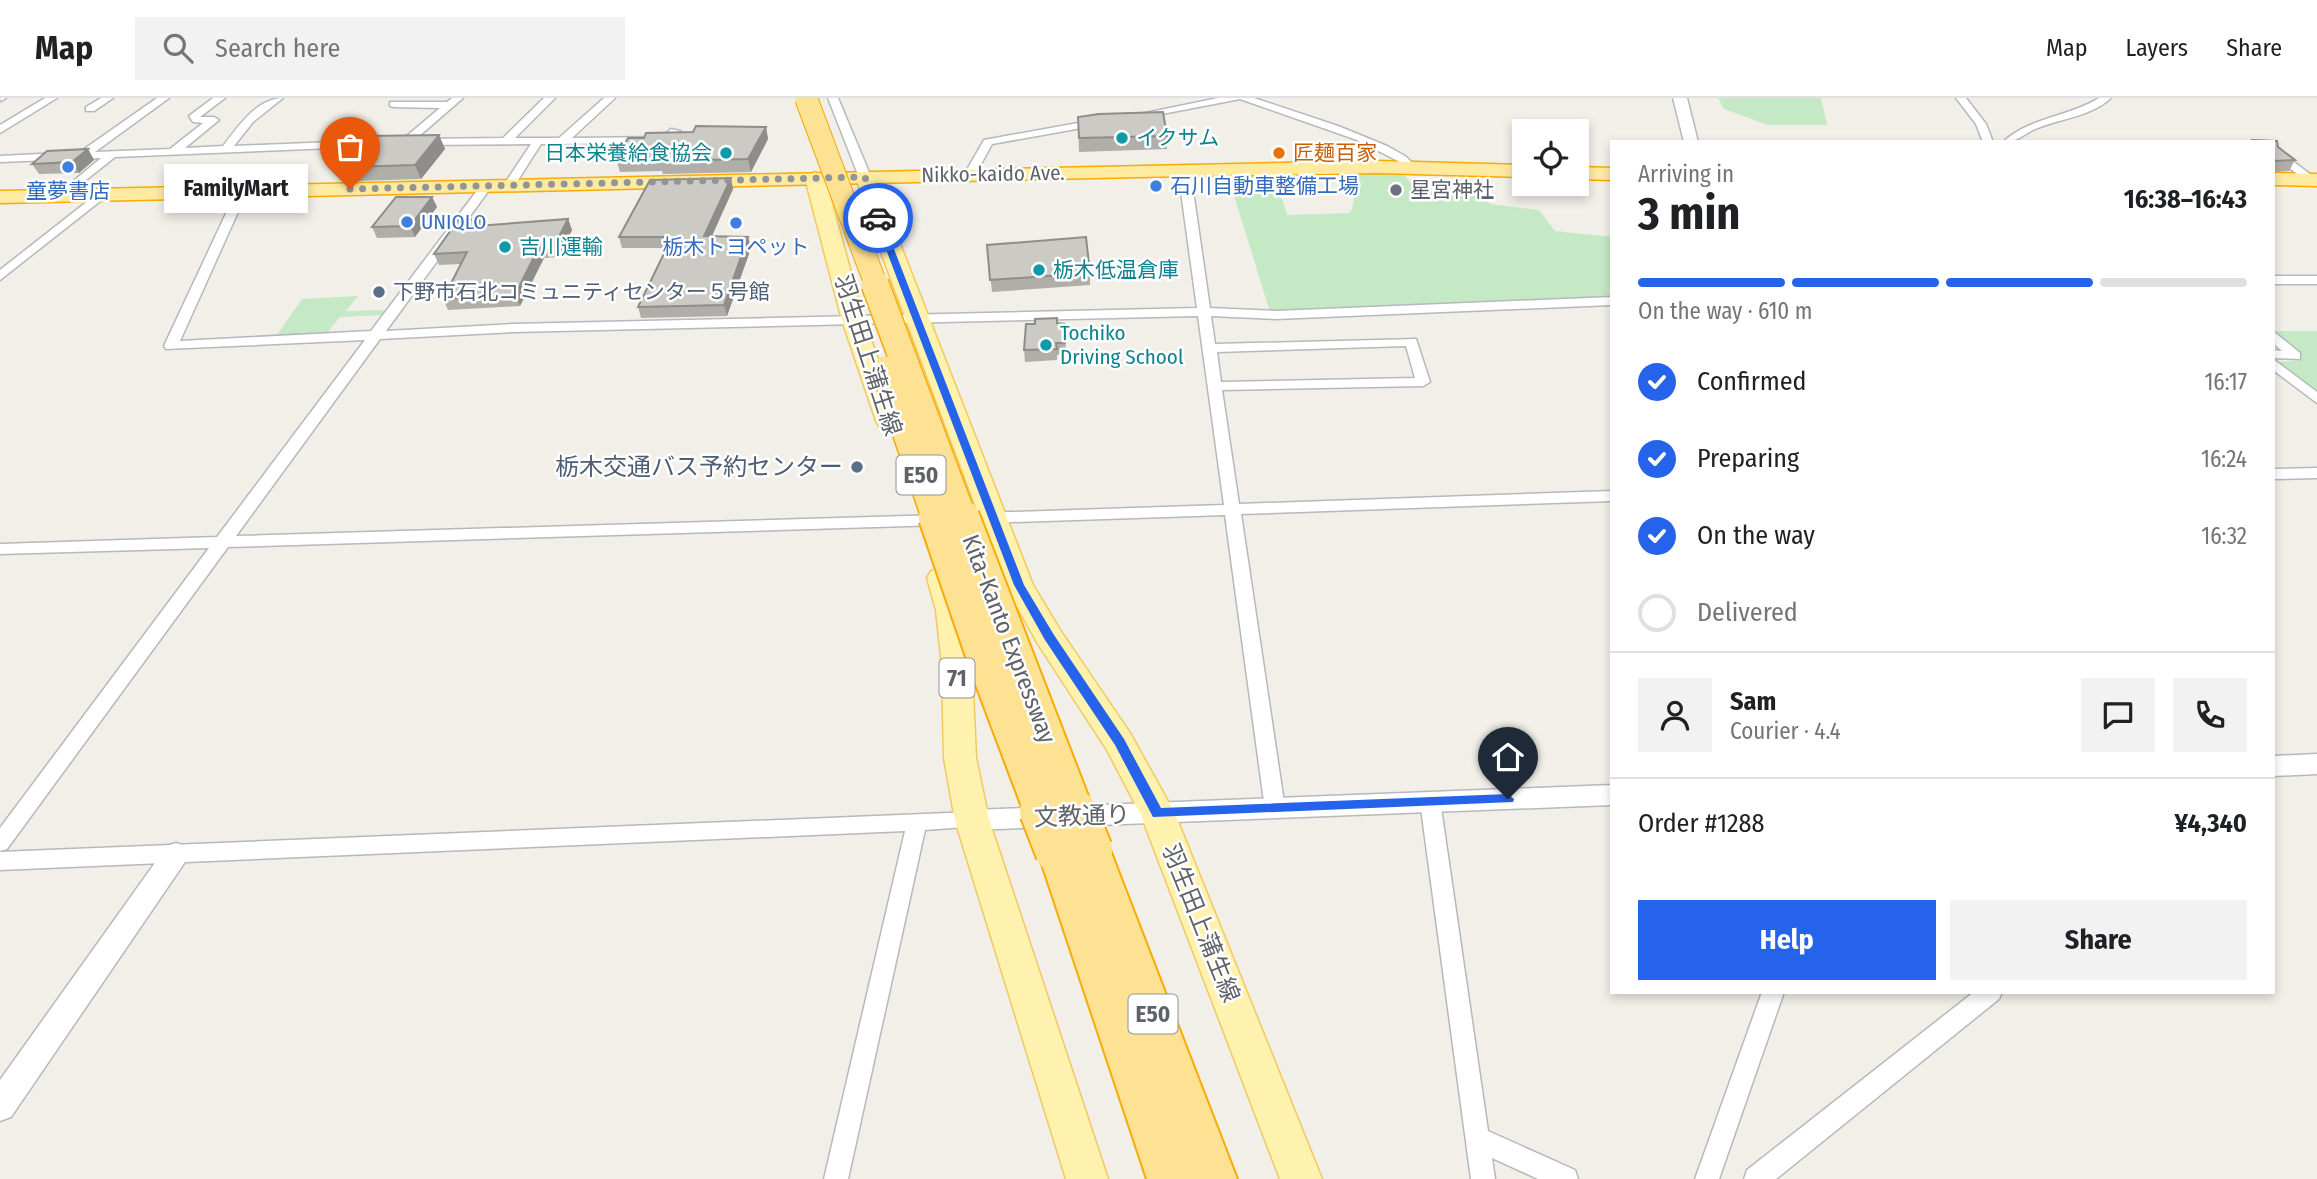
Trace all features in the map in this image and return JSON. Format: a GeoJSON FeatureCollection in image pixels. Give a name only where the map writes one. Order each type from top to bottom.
{"type":"FeatureCollection","features":[{"type":"Feature","properties":{"kind":"highway","name":"Kita-Kanto Expressway"},"geometry":{"type":"LineString","coordinates":[[788,98],[987,666],[1074,851],[1213,1179]]}},
{"type":"Feature","properties":{"kind":"highway","name":"Kita-Kanto Expressway"},"geometry":{"type":"LineString","coordinates":[[806,98],[1016,663],[1171,1179]]}},
{"type":"Feature","properties":{"kind":"highway","name":"Nikko-kaido Ave."},"geometry":{"type":"LineString","coordinates":[[0,197],[1184,170],[1412,168],[1512,171]]}},
{"type":"Feature","properties":{"kind":"highway"},"geometry":{"type":"LineString","coordinates":[[1589,173],[1610,174]]}},
{"type":"Feature","properties":{"kind":"highway"},"geometry":{"type":"LineString","coordinates":[[2275,179],[2314,180]]}},
{"type":"Feature","properties":{"kind":"main road","name":"羽生田上蒲生線"},"geometry":{"type":"LineString","coordinates":[[865,177],[992,518],[1031,608],[1119,742],[1158,814],[1301,1179]]}},
{"type":"Feature","properties":{"kind":"main road","name":"羽生田上蒲生線"},"geometry":{"type":"LineString","coordinates":[[815,178],[853,320],[951,610],[957,666],[960,758],[972,820],[1087,1179]]}},
{"type":"Feature","properties":{"kind":"street"},"geometry":{"type":"LineString","coordinates":[[0,130],[52,98]]}},
{"type":"Feature","properties":{"kind":"street"},"geometry":{"type":"LineString","coordinates":[[90,109],[108,98]]}},
{"type":"Feature","properties":{"kind":"street"},"geometry":{"type":"LineString","coordinates":[[83,155],[164,98]]}},
{"type":"Feature","properties":{"kind":"street"},"geometry":{"type":"LineString","coordinates":[[174,151],[214,120],[197,120],[194,116],[220,98]]}},
{"type":"Feature","properties":{"kind":"street"},"geometry":{"type":"LineString","coordinates":[[227,148],[249,120],[278,98]]}},
{"type":"Feature","properties":{"kind":"street"},"geometry":{"type":"LineString","coordinates":[[506,141],[551,98]]}},
{"type":"Feature","properties":{"kind":"street"},"geometry":{"type":"LineString","coordinates":[[562,141],[610,98]]}},
{"type":"Feature","properties":{"kind":"street"},"geometry":{"type":"LineString","coordinates":[[832,98],[865,177]]}},
{"type":"Feature","properties":{"kind":"street"},"geometry":{"type":"LineString","coordinates":[[1125,118],[1235,98]]}},
{"type":"Feature","properties":{"kind":"street"},"geometry":{"type":"LineString","coordinates":[[1244,98],[1386,148],[1408,161],[1412,168]]}},
{"type":"Feature","properties":{"kind":"street"},"geometry":{"type":"LineString","coordinates":[[1681,98],[1691,140]]}},
{"type":"Feature","properties":{"kind":"street"},"geometry":{"type":"LineString","coordinates":[[1961,98],[1982,126],[1988,140]]}},
{"type":"Feature","properties":{"kind":"street"},"geometry":{"type":"LineString","coordinates":[[2011,140],[2030,128],[2087,110],[2106,98]]}},
{"type":"Feature","properties":{"kind":"street"},"geometry":{"type":"LineString","coordinates":[[406,142],[454,101]]}},
{"type":"Feature","properties":{"kind":"street"},"geometry":{"type":"LineString","coordinates":[[394,104],[454,101]]}},
{"type":"Feature","properties":{"kind":"street"},"geometry":{"type":"LineString","coordinates":[[970,175],[988,142],[1112,120]]}},
{"type":"Feature","properties":{"kind":"street"},"geometry":{"type":"LineString","coordinates":[[0,159],[406,142],[665,140],[674,131]]}},
{"type":"Feature","properties":{"kind":"street"},"geometry":{"type":"LineString","coordinates":[[509,186],[538,141]]}},
{"type":"Feature","properties":{"kind":"street"},"geometry":{"type":"LineString","coordinates":[[2275,151],[2314,180]]}},
{"type":"Feature","properties":{"kind":"street"},"geometry":{"type":"LineString","coordinates":[[62,196],[113,154]]}},
{"type":"Feature","properties":{"kind":"street"},"geometry":{"type":"LineString","coordinates":[[1184,170],[1275,809]]}},
{"type":"Feature","properties":{"kind":"street"},"geometry":{"type":"LineString","coordinates":[[0,843],[224,544],[486,186]]}},
{"type":"Feature","properties":{"kind":"street"},"geometry":{"type":"LineString","coordinates":[[241,192],[171,345],[513,328],[1609,305]]}},
{"type":"Feature","properties":{"kind":"street"},"geometry":{"type":"LineString","coordinates":[[0,276],[102,195]]}},
{"type":"Feature","properties":{"kind":"street"},"geometry":{"type":"LineString","coordinates":[[2275,280],[2317,279]]}},
{"type":"Feature","properties":{"kind":"street"},"geometry":{"type":"LineString","coordinates":[[2275,337],[2295,356],[2275,354]]}},
{"type":"Feature","properties":{"kind":"street"},"geometry":{"type":"LineString","coordinates":[[1209,348],[1411,342],[1423,382],[1214,386]]}},
{"type":"Feature","properties":{"kind":"street"},"geometry":{"type":"LineString","coordinates":[[2275,365],[2317,399]]}},
{"type":"Feature","properties":{"kind":"street"},"geometry":{"type":"LineString","coordinates":[[2275,474],[2317,472]]}},
{"type":"Feature","properties":{"kind":"street"},"geometry":{"type":"LineString","coordinates":[[0,549],[224,544],[1610,496]]}},
{"type":"Feature","properties":{"kind":"street"},"geometry":{"type":"LineString","coordinates":[[2275,766],[2317,764]]}},
{"type":"Feature","properties":{"kind":"street","name":"文教通り"},"geometry":{"type":"LineString","coordinates":[[972,820],[1610,795]]}},
{"type":"Feature","properties":{"kind":"street"},"geometry":{"type":"LineString","coordinates":[[1430,802],[1483,1179]]}},
{"type":"Feature","properties":{"kind":"street"},"geometry":{"type":"LineString","coordinates":[[0,860],[176,855],[972,820]]}},
{"type":"Feature","properties":{"kind":"street"},"geometry":{"type":"LineString","coordinates":[[836,1179],[917,822]]}},
{"type":"Feature","properties":{"kind":"street"},"geometry":{"type":"LineString","coordinates":[[0,1106],[176,855]]}},
{"type":"Feature","properties":{"kind":"street"},"geometry":{"type":"LineString","coordinates":[[1707,1179],[1772,994]]}},
{"type":"Feature","properties":{"kind":"street"},"geometry":{"type":"LineString","coordinates":[[1756,1179],[1988,994]]}},
{"type":"Feature","properties":{"kind":"street"},"geometry":{"type":"LineString","coordinates":[[1477,1138],[1566,1179]]}},
{"type":"Feature","properties":{"kind":"green space"},"geometry":{"type":"Polygon","coordinates":[[[1718,98],[1821,98],[1827,125],[1768,125],[1724,109],[1718,98]]]}},
{"type":"Feature","properties":{"kind":"green space"},"geometry":{"type":"Polygon","coordinates":[[[1359,171],[1403,173],[1417,192],[1473,191],[1491,204],[1539,210],[1555,231],[1610,237],[1610,297],[1270,312],[1228,176],[1275,175],[1287,215],[1349,213],[1359,171]]]}},
{"type":"Feature","properties":{"kind":"green space"},"geometry":{"type":"Polygon","coordinates":[[[358,296],[346,311],[388,310],[383,315],[340,317],[326,334],[275,338],[302,299],[358,296]]]}},
{"type":"Feature","properties":{"kind":"green space"},"geometry":{"type":"Polygon","coordinates":[[[2277,331],[2317,331],[2317,393],[2279,362],[2302,360],[2277,331]]]}},
{"type":"Feature","properties":{"kind":"building"},"geometry":{"type":"Polygon","coordinates":[[[1163,112],[1167,136],[1079,138],[1078,117],[1163,112]]]}},
{"type":"Feature","properties":{"kind":"building"},"geometry":{"type":"Polygon","coordinates":[[[696,126],[766,127],[748,159],[616,159],[628,138],[644,138],[646,133],[693,132],[696,126]]]}},
{"type":"Feature","properties":{"kind":"building"},"geometry":{"type":"Polygon","coordinates":[[[439,135],[415,165],[349,167],[358,156],[348,156],[366,136],[439,135]]]}},
{"type":"Feature","properties":{"kind":"building"},"geometry":{"type":"Polygon","coordinates":[[[2275,141],[2278,147],[2295,160],[2276,161],[2275,141]]]}},
{"type":"Feature","properties":{"kind":"building"},"geometry":{"type":"Polygon","coordinates":[[[88,149],[72,162],[32,164],[47,151],[88,149]]]}},
{"type":"Feature","properties":{"kind":"building"},"geometry":{"type":"Polygon","coordinates":[[[731,178],[704,236],[748,237],[724,305],[638,307],[672,237],[619,237],[650,180],[731,178]]]}},
{"type":"Feature","properties":{"kind":"building"},"geometry":{"type":"Polygon","coordinates":[[[396,197],[432,197],[410,226],[372,227],[396,197]]]}},
{"type":"Feature","properties":{"kind":"building"},"geometry":{"type":"Polygon","coordinates":[[[480,219],[477,226],[568,219],[554,246],[539,247],[515,295],[443,299],[467,252],[434,254],[458,220],[480,219]]]}},
{"type":"Feature","properties":{"kind":"building","name":"栃木低温倉庫"},"geometry":{"type":"Polygon","coordinates":[[[1086,237],[1090,273],[990,280],[987,245],[1086,237]]]}},
{"type":"Feature","properties":{"kind":"building"},"geometry":{"type":"Polygon","coordinates":[[[1057,318],[1057,323],[1065,324],[1065,343],[1056,343],[1057,349],[1024,350],[1026,324],[1035,324],[1035,319],[1057,318]]]}},
{"type":"Feature","properties":{"kind":"way so far"},"geometry":{"type":"LineString","coordinates":[[350,189],[865,177],[878,218]]}},
{"type":"Feature","properties":{"kind":"place","name":"イクサム"},"geometry":{"type":"Point","coordinates":[1122,138]}},
{"type":"Feature","properties":{"kind":"place","name":"日本栄養給食協会"},"geometry":{"type":"Point","coordinates":[726,153]}},
{"type":"Feature","properties":{"kind":"place","name":"匠麺百家"},"geometry":{"type":"Point","coordinates":[1279,153]}},
{"type":"Feature","properties":{"kind":"place","name":"童夢書店"},"geometry":{"type":"Point","coordinates":[68,167]}},
{"type":"Feature","properties":{"kind":"place","name":"石川自動車整備工場"},"geometry":{"type":"Point","coordinates":[1156,186]}},
{"type":"Feature","properties":{"kind":"place","name":"FamilyMart"},"geometry":{"type":"Point","coordinates":[350,189]}},
{"type":"Feature","properties":{"kind":"place","name":"星宮神社"},"geometry":{"type":"Point","coordinates":[1396,190]}},
{"type":"Feature","properties":{"kind":"place","name":"UNIQLO"},"geometry":{"type":"Point","coordinates":[407,222]}},
{"type":"Feature","properties":{"kind":"place","name":"栃木トヨペット"},"geometry":{"type":"Point","coordinates":[736,223]}},
{"type":"Feature","properties":{"kind":"place","name":"吉川運輸"},"geometry":{"type":"Point","coordinates":[505,247]}},
{"type":"Feature","properties":{"kind":"place","name":"栃木低温倉庫"},"geometry":{"type":"Point","coordinates":[1039,270]}},
{"type":"Feature","properties":{"kind":"place","name":"下野市石北コミュニティセンター５号館"},"geometry":{"type":"Point","coordinates":[379,292]}},
{"type":"Feature","properties":{"kind":"place","name":"Tochiko Driving School"},"geometry":{"type":"Point","coordinates":[1046,345]}},
{"type":"Feature","properties":{"kind":"place","name":"栃木交通バス予約センター"},"geometry":{"type":"Point","coordinates":[857,467]}},
{"type":"Feature","properties":{"kind":"route"},"geometry":{"type":"LineString","coordinates":[[878,218],[1019,585],[1049,637],[1079,678],[1119,742],[1158,814],[1508,799]]}}]}
